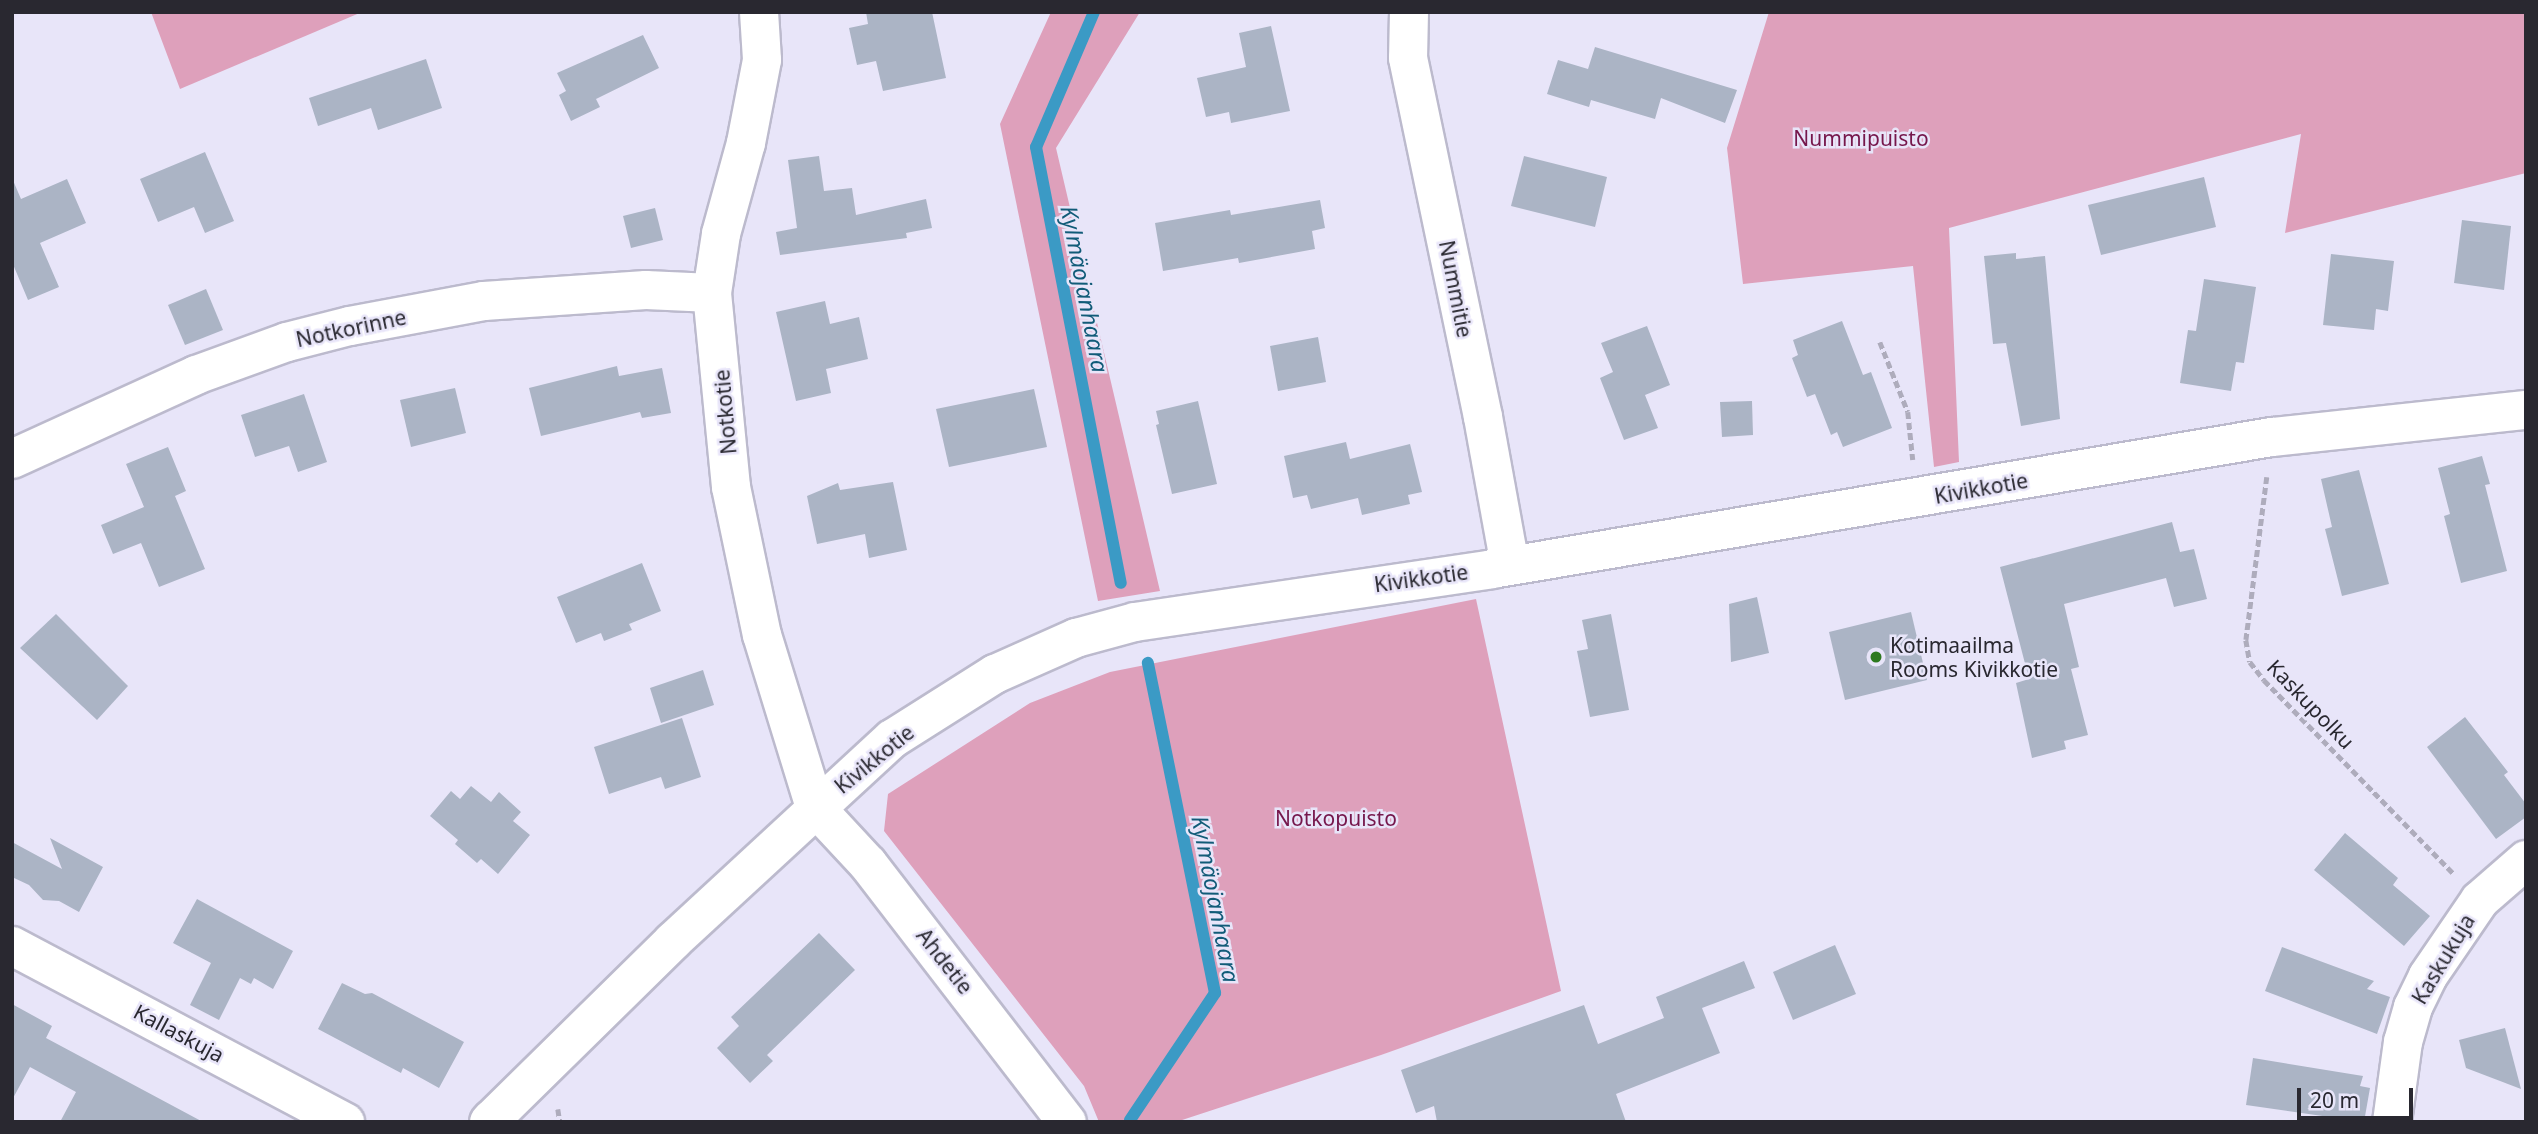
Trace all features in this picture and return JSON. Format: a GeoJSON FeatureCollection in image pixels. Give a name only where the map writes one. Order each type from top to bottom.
{"type":"FeatureCollection","features":[{"type":"Feature","properties":{"kind":"street","name":"Notkotie"},"geometry":{"type":"LineString","coordinates":[[759,12],[762,60],[746,143],[721,234],[712,293],[731,487],[762,635],[815,807]]}},
{"type":"Feature","properties":{"kind":"street","name":"Nummitie"},"geometry":{"type":"LineString","coordinates":[[1409,12],[1408,58],[1483,417],[1510,566]]}},
{"type":"Feature","properties":{"kind":"street","name":"Notkorinne"},"geometry":{"type":"LineString","coordinates":[[12,459],[196,375],[287,342],[350,326],[484,301],[646,290],[712,293]]}},
{"type":"Feature","properties":{"kind":"street","name":"Kivikkotie"},"geometry":{"type":"LineString","coordinates":[[492,1121],[815,807],[892,739],[995,674],[1076,638],[1135,622],[1510,566],[2273,437],[2526,410]]}},
{"type":"Feature","properties":{"kind":"street","name":"Ahdetie"},"geometry":{"type":"LineString","coordinates":[[815,807],[868,864],[1067,1122]]}},
{"type":"Feature","properties":{"kind":"street","name":"Kaskukuja"},"geometry":{"type":"LineString","coordinates":[[2392,1122],[2396,1079],[2413,1007],[2446,946],[2480,900],[2526,860]]}},
{"type":"Feature","properties":{"kind":"street","name":"Kallaskuja"},"geometry":{"type":"LineString","coordinates":[[12,946],[345,1122]]}},
{"type":"Feature","properties":{"kind":"path"},"geometry":{"type":"LineString","coordinates":[[1880,342],[1908,412],[1918,499]]}},
{"type":"Feature","properties":{"kind":"path","name":"Kaskupolku"},"geometry":{"type":"LineString","coordinates":[[2273,437],[2246,640],[2250,662],[2264,680],[2480,900]]}},
{"type":"Feature","properties":{"kind":"path"},"geometry":{"type":"LineString","coordinates":[[560,1122],[558,1108],[563,1097]]}},
{"type":"Feature","properties":{"kind":"green space"},"geometry":{"type":"Polygon","coordinates":[[[151,12],[362,12],[180,89],[151,12]]]}},
{"type":"Feature","properties":{"kind":"green space"},"geometry":{"type":"Polygon","coordinates":[[[1051,12],[1140,12],[1056,148],[1160,591],[1098,601],[1000,124],[1051,12]]]}},
{"type":"Feature","properties":{"kind":"green space","name":"Nummipuisto"},"geometry":{"type":"Polygon","coordinates":[[[1769,12],[2526,12],[2526,173],[2285,233],[2301,134],[1949,228],[1959,462],[1934,467],[1913,266],[1743,284],[1727,148],[1769,12]]]}},
{"type":"Feature","properties":{"kind":"green space","name":"Notkopuisto"},"geometry":{"type":"Polygon","coordinates":[[[1476,599],[1561,991],[1381,1055],[1176,1122],[1099,1122],[1084,1086],[884,831],[888,794],[1030,703],[1110,672],[1476,599]]]}},
{"type":"Feature","properties":{"kind":"building"},"geometry":{"type":"Polygon","coordinates":[[[866,12],[932,12],[946,78],[883,91],[876,61],[857,65],[849,28],[868,24],[866,12]]]}},
{"type":"Feature","properties":{"kind":"building"},"geometry":{"type":"Polygon","coordinates":[[[1271,26],[1290,111],[1231,123],[1229,112],[1206,117],[1197,78],[1246,67],[1239,33],[1271,26]]]}},
{"type":"Feature","properties":{"kind":"building"},"geometry":{"type":"Polygon","coordinates":[[[643,35],[659,68],[596,99],[600,107],[571,121],[559,95],[566,91],[557,73],[643,35]]]}},
{"type":"Feature","properties":{"kind":"building"},"geometry":{"type":"Polygon","coordinates":[[[1595,47],[1737,90],[1725,123],[1661,98],[1655,119],[1591,100],[1589,107],[1547,94],[1558,60],[1588,69],[1595,47]]]}},
{"type":"Feature","properties":{"kind":"building"},"geometry":{"type":"Polygon","coordinates":[[[426,59],[442,108],[378,130],[371,108],[318,126],[309,98],[426,59]]]}},
{"type":"Feature","properties":{"kind":"building"},"geometry":{"type":"Polygon","coordinates":[[[205,152],[234,221],[205,233],[194,207],[158,222],[140,179],[205,152]]]}},
{"type":"Feature","properties":{"kind":"building"},"geometry":{"type":"Polygon","coordinates":[[[819,156],[824,191],[852,188],[856,215],[926,199],[932,228],[906,233],[907,238],[780,255],[776,232],[797,228],[788,160],[819,156]]]}},
{"type":"Feature","properties":{"kind":"building"},"geometry":{"type":"Polygon","coordinates":[[[1524,156],[1607,177],[1595,227],[1511,206],[1524,156]]]}},
{"type":"Feature","properties":{"kind":"building"},"geometry":{"type":"Polygon","coordinates":[[[2204,177],[2216,227],[2101,255],[2088,205],[2204,177]]]}},
{"type":"Feature","properties":{"kind":"building"},"geometry":{"type":"Polygon","coordinates":[[[12,178],[21,199],[67,179],[86,223],[40,243],[59,287],[28,300],[12,262],[12,178]]]}},
{"type":"Feature","properties":{"kind":"building"},"geometry":{"type":"Polygon","coordinates":[[[1320,200],[1325,228],[1312,231],[1315,249],[1239,263],[1238,258],[1163,271],[1155,223],[1230,210],[1231,215],[1320,200]]]}},
{"type":"Feature","properties":{"kind":"building"},"geometry":{"type":"Polygon","coordinates":[[[655,208],[663,240],[631,248],[623,216],[655,208]]]}},
{"type":"Feature","properties":{"kind":"building"},"geometry":{"type":"Polygon","coordinates":[[[2462,220],[2511,226],[2504,290],[2454,283],[2462,220]]]}},
{"type":"Feature","properties":{"kind":"building"},"geometry":{"type":"Polygon","coordinates":[[[2016,253],[2016,259],[2045,256],[2060,419],[2021,426],[2006,343],[1993,344],[1984,256],[2016,253]]]}},
{"type":"Feature","properties":{"kind":"building"},"geometry":{"type":"Polygon","coordinates":[[[2331,254],[2394,261],[2388,311],[2376,309],[2374,330],[2323,325],[2331,254]]]}},
{"type":"Feature","properties":{"kind":"building"},"geometry":{"type":"Polygon","coordinates":[[[2204,279],[2256,287],[2244,363],[2236,362],[2231,391],[2180,383],[2188,330],[2196,331],[2204,279]]]}},
{"type":"Feature","properties":{"kind":"building"},"geometry":{"type":"Polygon","coordinates":[[[206,289],[223,330],[185,345],[168,305],[206,289]]]}},
{"type":"Feature","properties":{"kind":"building"},"geometry":{"type":"Polygon","coordinates":[[[825,301],[830,324],[859,317],[868,359],[826,369],[831,393],[796,401],[776,312],[825,301]]]}},
{"type":"Feature","properties":{"kind":"building"},"geometry":{"type":"Polygon","coordinates":[[[1842,321],[1863,375],[1871,372],[1892,428],[1843,447],[1837,432],[1831,435],[1815,394],[1807,397],[1792,358],[1798,355],[1793,340],[1842,321]]]}},
{"type":"Feature","properties":{"kind":"building"},"geometry":{"type":"Polygon","coordinates":[[[1647,326],[1670,385],[1645,395],[1658,428],[1624,440],[1600,378],[1613,372],[1601,343],[1647,326]]]}},
{"type":"Feature","properties":{"kind":"building"},"geometry":{"type":"Polygon","coordinates":[[[1318,337],[1326,382],[1278,391],[1270,346],[1318,337]]]}},
{"type":"Feature","properties":{"kind":"building"},"geometry":{"type":"Polygon","coordinates":[[[617,366],[619,376],[662,368],[671,413],[642,418],[640,412],[541,436],[529,388],[617,366]]]}},
{"type":"Feature","properties":{"kind":"building"},"geometry":{"type":"Polygon","coordinates":[[[455,388],[466,433],[411,447],[400,400],[455,388]]]}},
{"type":"Feature","properties":{"kind":"building"},"geometry":{"type":"Polygon","coordinates":[[[1034,389],[1047,447],[949,467],[936,409],[1034,389]]]}},
{"type":"Feature","properties":{"kind":"building"},"geometry":{"type":"Polygon","coordinates":[[[304,394],[327,462],[298,472],[289,446],[255,457],[241,415],[304,394]]]}},
{"type":"Feature","properties":{"kind":"building"},"geometry":{"type":"Polygon","coordinates":[[[1198,401],[1217,484],[1172,494],[1156,425],[1159,424],[1156,411],[1198,401]]]}},
{"type":"Feature","properties":{"kind":"building"},"geometry":{"type":"Polygon","coordinates":[[[1752,401],[1753,435],[1722,437],[1720,402],[1752,401]]]}},
{"type":"Feature","properties":{"kind":"building"},"geometry":{"type":"Polygon","coordinates":[[[1346,442],[1350,459],[1410,444],[1422,492],[1408,495],[1410,504],[1362,515],[1358,498],[1311,509],[1307,495],[1293,498],[1284,456],[1346,442]]]}},
{"type":"Feature","properties":{"kind":"building"},"geometry":{"type":"Polygon","coordinates":[[[168,447],[186,491],[175,496],[205,569],[159,587],[141,543],[113,554],[101,525],[144,507],[126,464],[168,447]]]}},
{"type":"Feature","properties":{"kind":"building"},"geometry":{"type":"Polygon","coordinates":[[[2482,456],[2490,484],[2485,485],[2507,571],[2461,583],[2444,516],[2450,514],[2438,468],[2482,456]]]}},
{"type":"Feature","properties":{"kind":"building"},"geometry":{"type":"Polygon","coordinates":[[[2359,470],[2389,584],[2342,596],[2325,529],[2332,527],[2321,479],[2359,470]]]}},
{"type":"Feature","properties":{"kind":"building"},"geometry":{"type":"Polygon","coordinates":[[[893,482],[907,550],[869,558],[865,534],[817,544],[807,496],[838,483],[840,490],[893,482]]]}},
{"type":"Feature","properties":{"kind":"building"},"geometry":{"type":"Polygon","coordinates":[[[2172,522],[2180,552],[2194,549],[2207,599],[2174,607],[2166,578],[2064,604],[2079,667],[2071,669],[2088,735],[2064,741],[2066,749],[2032,758],[2016,683],[2029,679],[2000,567],[2172,522]]]}},
{"type":"Feature","properties":{"kind":"building"},"geometry":{"type":"Polygon","coordinates":[[[642,563],[661,611],[629,624],[632,630],[604,641],[601,633],[576,643],[557,597],[642,563]]]}},
{"type":"Feature","properties":{"kind":"building"},"geometry":{"type":"Polygon","coordinates":[[[1757,597],[1769,653],[1731,662],[1729,604],[1757,597]]]}},
{"type":"Feature","properties":{"kind":"building"},"geometry":{"type":"Polygon","coordinates":[[[1911,612],[1927,680],[1845,700],[1829,632],[1911,612]]]}},
{"type":"Feature","properties":{"kind":"building"},"geometry":{"type":"Polygon","coordinates":[[[56,614],[128,686],[97,720],[20,648],[56,614]]]}},
{"type":"Feature","properties":{"kind":"building"},"geometry":{"type":"Polygon","coordinates":[[[1611,614],[1629,710],[1590,717],[1577,651],[1588,649],[1582,620],[1611,614]]]}},
{"type":"Feature","properties":{"kind":"building"},"geometry":{"type":"Polygon","coordinates":[[[703,670],[714,705],[661,723],[650,688],[703,670]]]}},
{"type":"Feature","properties":{"kind":"building"},"geometry":{"type":"Polygon","coordinates":[[[2465,717],[2508,772],[2504,775],[2526,804],[2526,817],[2496,839],[2427,747],[2465,717]]]}},
{"type":"Feature","properties":{"kind":"building"},"geometry":{"type":"Polygon","coordinates":[[[682,718],[701,777],[665,789],[661,777],[609,794],[594,747],[682,718]]]}},
{"type":"Feature","properties":{"kind":"building"},"geometry":{"type":"Polygon","coordinates":[[[471,786],[491,802],[499,792],[521,812],[513,821],[530,835],[498,874],[481,859],[477,863],[455,844],[458,840],[430,816],[451,791],[460,799],[471,786]]]}},
{"type":"Feature","properties":{"kind":"building"},"geometry":{"type":"Polygon","coordinates":[[[2345,833],[2398,878],[2393,885],[2430,916],[2404,946],[2314,870],[2345,833]]]}},
{"type":"Feature","properties":{"kind":"building"},"geometry":{"type":"Polygon","coordinates":[[[50,838],[103,867],[79,912],[59,901],[43,900],[29,885],[12,877],[12,842],[62,869],[50,838]]]}},
{"type":"Feature","properties":{"kind":"building"},"geometry":{"type":"Polygon","coordinates":[[[197,899],[293,951],[273,989],[254,978],[251,984],[240,978],[219,1020],[190,1005],[211,963],[173,943],[197,899]]]}},
{"type":"Feature","properties":{"kind":"building"},"geometry":{"type":"Polygon","coordinates":[[[819,933],[855,970],[767,1055],[773,1061],[750,1083],[717,1048],[739,1026],[731,1017],[819,933]]]}},
{"type":"Feature","properties":{"kind":"building"},"geometry":{"type":"Polygon","coordinates":[[[1835,945],[1856,994],[1793,1020],[1773,972],[1835,945]]]}},
{"type":"Feature","properties":{"kind":"building"},"geometry":{"type":"Polygon","coordinates":[[[2282,947],[2374,981],[2367,989],[2390,997],[2377,1034],[2265,991],[2282,947]]]}},
{"type":"Feature","properties":{"kind":"building"},"geometry":{"type":"Polygon","coordinates":[[[1744,961],[1755,988],[1702,1008],[1720,1053],[1616,1094],[1626,1122],[1437,1122],[1434,1106],[1416,1113],[1401,1070],[1584,1005],[1598,1044],[1664,1018],[1656,997],[1744,961]]]}},
{"type":"Feature","properties":{"kind":"building"},"geometry":{"type":"Polygon","coordinates":[[[342,983],[365,994],[372,993],[464,1042],[439,1088],[403,1068],[401,1073],[318,1029],[342,983]]]}},
{"type":"Feature","properties":{"kind":"building"},"geometry":{"type":"Polygon","coordinates":[[[12,1004],[52,1026],[46,1038],[203,1122],[60,1122],[76,1092],[30,1067],[12,1100],[12,1004]]]}},
{"type":"Feature","properties":{"kind":"building"},"geometry":{"type":"Polygon","coordinates":[[[2505,1028],[2521,1089],[2466,1068],[2459,1040],[2505,1028]]]}},
{"type":"Feature","properties":{"kind":"building"},"geometry":{"type":"Polygon","coordinates":[[[2253,1058],[2363,1076],[2360,1086],[2370,1088],[2364,1122],[2246,1105],[2253,1058]]]}},
{"type":"Feature","properties":{"kind":"waterway","name":"Kylmäojanhaara"},"geometry":{"type":"LineString","coordinates":[[1094,12],[1036,147],[1121,583]]}},
{"type":"Feature","properties":{"kind":"waterway","name":"Kylmäojanhaara"},"geometry":{"type":"LineString","coordinates":[[1130,1120],[1215,993],[1148,663]]}},
{"type":"Feature","properties":{"kind":"place","name":"Kotimaailma Rooms Kivikkotie"},"geometry":{"type":"Point","coordinates":[1876,657]}}]}
